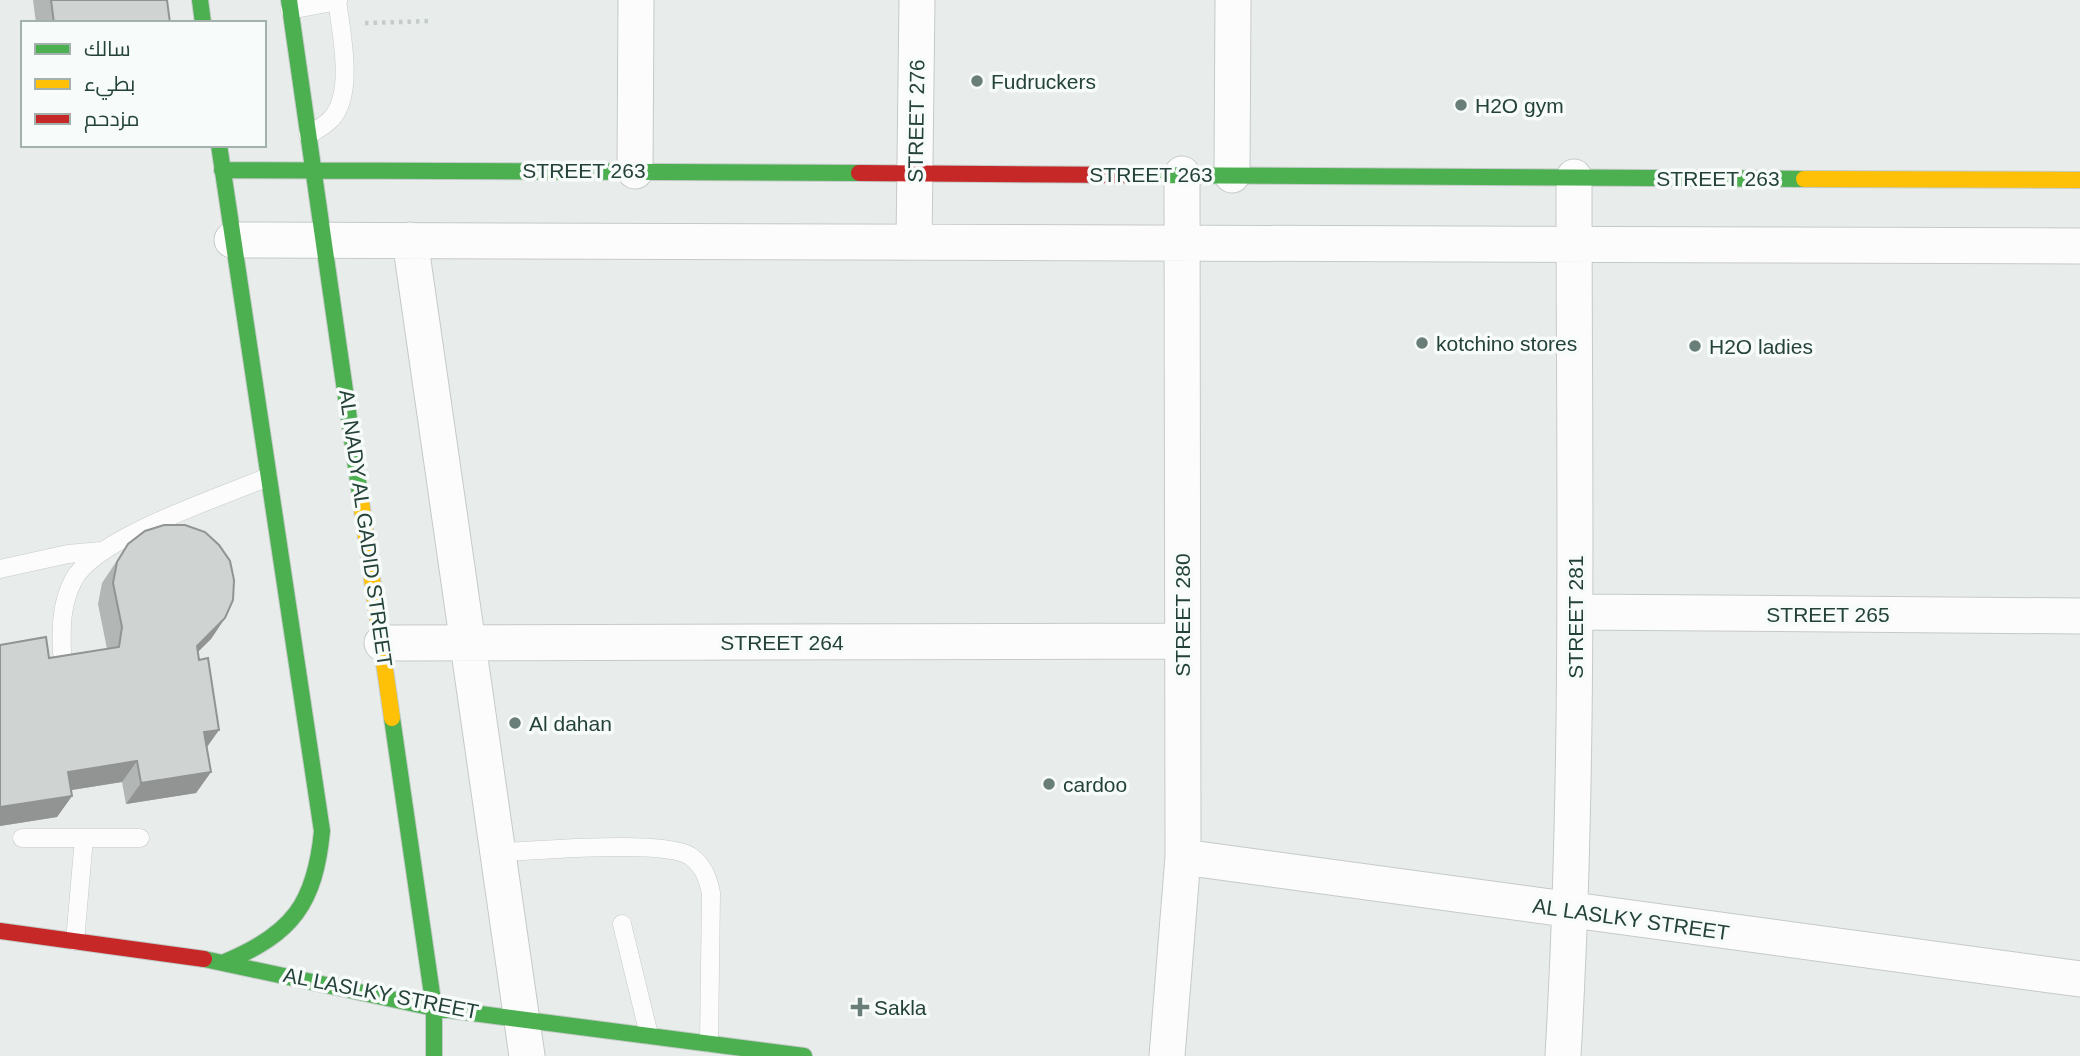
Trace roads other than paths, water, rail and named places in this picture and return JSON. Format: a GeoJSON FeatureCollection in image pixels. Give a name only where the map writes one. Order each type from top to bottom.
{"type":"FeatureCollection","features":[{"type":"Feature","properties":{"kind":"street"},"geometry":{"type":"LineString","coordinates":[[200,0],[202,21]]}},
{"type":"Feature","properties":{"kind":"street"},"geometry":{"type":"LineString","coordinates":[[635,171],[636,0]]}},
{"type":"Feature","properties":{"kind":"street","name":"STREET 276"},"geometry":{"type":"LineString","coordinates":[[914,242],[917,0]]}},
{"type":"Feature","properties":{"kind":"street"},"geometry":{"type":"LineString","coordinates":[[1232,175],[1233,0]]}},
{"type":"Feature","properties":{"kind":"street","name":"AL NADY AL GADID STREET"},"geometry":{"type":"LineString","coordinates":[[290,5],[434,1008],[435,1056]]}},
{"type":"Feature","properties":{"kind":"street"},"geometry":{"type":"LineString","coordinates":[[219,147],[322,831],[320,866],[308,900],[287,928],[259,950],[225,962]]}},
{"type":"Feature","properties":{"kind":"street","name":"STREET 263"},"geometry":{"type":"LineString","coordinates":[[222,170],[2080,180]]}},
{"type":"Feature","properties":{"kind":"street","name":"STREET 280"},"geometry":{"type":"LineString","coordinates":[[1167,1056],[1183,857],[1182,174]]}},
{"type":"Feature","properties":{"kind":"street","name":"STREET 281"},"geometry":{"type":"LineString","coordinates":[[1563,1056],[1572,912],[1576,612],[1574,177]]}},
{"type":"Feature","properties":{"kind":"street"},"geometry":{"type":"LineString","coordinates":[[232,240],[2080,246]]}},
{"type":"Feature","properties":{"kind":"street"},"geometry":{"type":"LineString","coordinates":[[410,240],[470,643],[527,1056]]}},
{"type":"Feature","properties":{"kind":"street","name":"STREET 265"},"geometry":{"type":"LineString","coordinates":[[1576,612],[2080,616]]}},
{"type":"Feature","properties":{"kind":"street","name":"STREET 264"},"geometry":{"type":"LineString","coordinates":[[382,643],[1182,641]]}},
{"type":"Feature","properties":{"kind":"street","name":"AL LASLKY STREET"},"geometry":{"type":"LineString","coordinates":[[1183,857],[2080,979]]}},
{"type":"Feature","properties":{"kind":"street","name":"AL LASLKY STREET"},"geometry":{"type":"LineString","coordinates":[[0,931],[225,962],[434,1008],[804,1056]]}},
{"type":"Feature","properties":{"kind":"lane"},"geometry":{"type":"LineString","coordinates":[[290,5],[337,1],[345,68],[341,104],[332,118],[308,135]]}},
{"type":"Feature","properties":{"kind":"lane"},"geometry":{"type":"LineString","coordinates":[[0,569],[68,554],[100,551],[268,477]]}},
{"type":"Feature","properties":{"kind":"lane"},"geometry":{"type":"LineString","coordinates":[[62,653],[61,614],[74,578],[100,551]]}},
{"type":"Feature","properties":{"kind":"lane"},"geometry":{"type":"LineString","coordinates":[[22,838],[140,838]]}},
{"type":"Feature","properties":{"kind":"lane"},"geometry":{"type":"LineString","coordinates":[[75,941],[84,838]]}},
{"type":"Feature","properties":{"kind":"lane"},"geometry":{"type":"LineString","coordinates":[[499,852],[663,848],[690,856],[708,878],[711,893],[709,1043]]}},
{"type":"Feature","properties":{"kind":"lane"},"geometry":{"type":"LineString","coordinates":[[622,924],[649,1035]]}},
{"type":"Feature","properties":{"kind":"place","name":"Fudruckers"},"geometry":{"type":"Point","coordinates":[977,81]}},
{"type":"Feature","properties":{"kind":"place","name":"H2O gym"},"geometry":{"type":"Point","coordinates":[1461,105]}},
{"type":"Feature","properties":{"kind":"place","name":"kotchino stores"},"geometry":{"type":"Point","coordinates":[1422,343]}},
{"type":"Feature","properties":{"kind":"place","name":"H2O ladies"},"geometry":{"type":"Point","coordinates":[1695,346]}},
{"type":"Feature","properties":{"kind":"place","name":"Al dahan"},"geometry":{"type":"Point","coordinates":[515,723]}},
{"type":"Feature","properties":{"kind":"place","name":"cardoo"},"geometry":{"type":"Point","coordinates":[1049,784]}},
{"type":"Feature","properties":{"kind":"place","name":"Sakla"},"geometry":{"type":"Point","coordinates":[860,1007]}}]}
